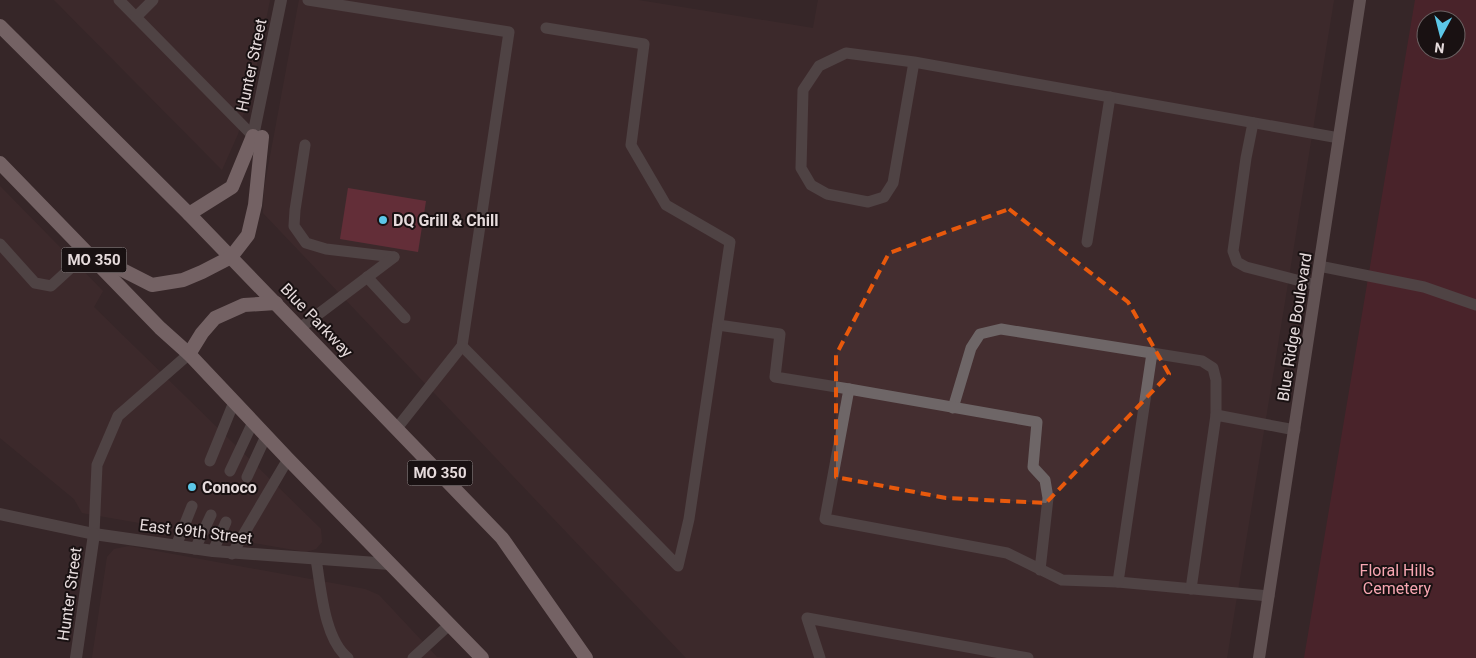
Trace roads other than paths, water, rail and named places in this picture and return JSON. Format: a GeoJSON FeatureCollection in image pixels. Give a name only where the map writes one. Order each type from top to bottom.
{"type":"FeatureCollection","features":[{"type":"Feature","properties":{"kind":"highway","name":"Blue Parkway"},"geometry":{"type":"LineString","coordinates":[[0,26],[189,214],[502,538],[586,658]]}},
{"type":"Feature","properties":{"kind":"highway"},"geometry":{"type":"LineString","coordinates":[[189,214],[232,186],[258,137]]}},
{"type":"Feature","properties":{"kind":"highway"},"geometry":{"type":"LineString","coordinates":[[87,253],[152,285],[183,280],[231,257],[248,234],[255,205],[258,137]]}},
{"type":"Feature","properties":{"kind":"highway","name":"MO 350"},"geometry":{"type":"LineString","coordinates":[[0,164],[160,328],[188,354],[482,658]]}},
{"type":"Feature","properties":{"kind":"highway"},"geometry":{"type":"LineString","coordinates":[[188,354],[215,318],[244,305],[276,303]]}},
{"type":"Feature","properties":{"kind":"main road","name":"Blue Ridge Boulevard"},"geometry":{"type":"LineString","coordinates":[[1259,658],[1360,0]]}},
{"type":"Feature","properties":{"kind":"street","name":"Hunter Street"},"geometry":{"type":"LineString","coordinates":[[258,137],[281,0]]}},
{"type":"Feature","properties":{"kind":"street","name":"East 69th Street"},"geometry":{"type":"LineString","coordinates":[[0,514],[94,534],[232,554],[390,564]]}},
{"type":"Feature","properties":{"kind":"street","name":"Hunter Street"},"geometry":{"type":"LineString","coordinates":[[76,658],[94,534]]}},
{"type":"Feature","properties":{"kind":"lane"},"geometry":{"type":"LineString","coordinates":[[119,0],[258,137]]}},
{"type":"Feature","properties":{"kind":"lane"},"geometry":{"type":"LineString","coordinates":[[136,17],[153,0]]}},
{"type":"Feature","properties":{"kind":"lane"},"geometry":{"type":"LineString","coordinates":[[308,0],[509,32],[462,346],[397,428]]}},
{"type":"Feature","properties":{"kind":"lane"},"geometry":{"type":"LineString","coordinates":[[462,346],[678,566],[689,519],[730,242],[666,205],[631,145],[644,44],[546,28]]}},
{"type":"Feature","properties":{"kind":"lane"},"geometry":{"type":"LineString","coordinates":[[914,62],[893,182],[884,197],[868,202],[827,194],[811,185],[802,168],[803,90],[819,66],[846,54],[914,62],[1339,138]]}},
{"type":"Feature","properties":{"kind":"lane"},"geometry":{"type":"LineString","coordinates":[[1087,242],[1110,97]]}},
{"type":"Feature","properties":{"kind":"lane"},"geometry":{"type":"LineString","coordinates":[[1253,123],[1246,158],[1233,251],[1237,262],[1246,267],[1316,285]]}},
{"type":"Feature","properties":{"kind":"lane"},"geometry":{"type":"LineString","coordinates":[[300,328],[394,257],[326,249],[306,243],[294,226],[305,145]]}},
{"type":"Feature","properties":{"kind":"lane"},"geometry":{"type":"LineString","coordinates":[[0,244],[35,284],[50,286],[87,253]]}},
{"type":"Feature","properties":{"kind":"lane"},"geometry":{"type":"LineString","coordinates":[[1319,266],[1424,287],[1476,305]]}},
{"type":"Feature","properties":{"kind":"lane"},"geometry":{"type":"LineString","coordinates":[[367,277],[405,318]]}},
{"type":"Feature","properties":{"kind":"lane"},"geometry":{"type":"LineString","coordinates":[[718,326],[780,334],[775,377],[1037,422],[1033,467],[1045,480],[1048,498],[1040,570]]}},
{"type":"Feature","properties":{"kind":"lane"},"geometry":{"type":"LineString","coordinates":[[953,408],[971,348],[980,334],[1001,329],[1202,361],[1213,368],[1216,380],[1216,415],[1191,589]]}},
{"type":"Feature","properties":{"kind":"lane"},"geometry":{"type":"LineString","coordinates":[[1118,582],[1152,353]]}},
{"type":"Feature","properties":{"kind":"lane"},"geometry":{"type":"LineString","coordinates":[[94,534],[97,465],[118,416],[188,354]]}},
{"type":"Feature","properties":{"kind":"lane"},"geometry":{"type":"LineString","coordinates":[[849,389],[825,519],[1007,553],[1062,580],[1118,582],[1269,596]]}},
{"type":"Feature","properties":{"kind":"lane"},"geometry":{"type":"LineString","coordinates":[[210,461],[234,402]]}},
{"type":"Feature","properties":{"kind":"lane"},"geometry":{"type":"LineString","coordinates":[[1216,415],[1295,430]]}},
{"type":"Feature","properties":{"kind":"lane"},"geometry":{"type":"LineString","coordinates":[[230,471],[253,422]]}},
{"type":"Feature","properties":{"kind":"lane"},"geometry":{"type":"LineString","coordinates":[[247,477],[266,436]]}},
{"type":"Feature","properties":{"kind":"lane"},"geometry":{"type":"LineString","coordinates":[[232,554],[288,459]]}},
{"type":"Feature","properties":{"kind":"lane"},"geometry":{"type":"LineString","coordinates":[[176,546],[192,506]]}},
{"type":"Feature","properties":{"kind":"lane"},"geometry":{"type":"LineString","coordinates":[[195,549],[211,515]]}},
{"type":"Feature","properties":{"kind":"lane"},"geometry":{"type":"LineString","coordinates":[[213,551],[226,522]]}},
{"type":"Feature","properties":{"kind":"lane"},"geometry":{"type":"LineString","coordinates":[[316,559],[328,626],[340,652],[348,658]]}},
{"type":"Feature","properties":{"kind":"lane"},"geometry":{"type":"LineString","coordinates":[[820,658],[807,618],[1028,658]]}},
{"type":"Feature","properties":{"kind":"lane"},"geometry":{"type":"LineString","coordinates":[[413,658],[449,625]]}},
{"type":"Feature","properties":{"kind":"place","name":"DQ Grill & Chill"},"geometry":{"type":"Point","coordinates":[383,220]}},
{"type":"Feature","properties":{"kind":"place","name":"Conoco"},"geometry":{"type":"Point","coordinates":[192,487]}},
{"type":"Feature","properties":{"kind":"park label","name":"Floral Hills Cemetery"},"geometry":{"type":"Point","coordinates":[1397,579]}}]}
